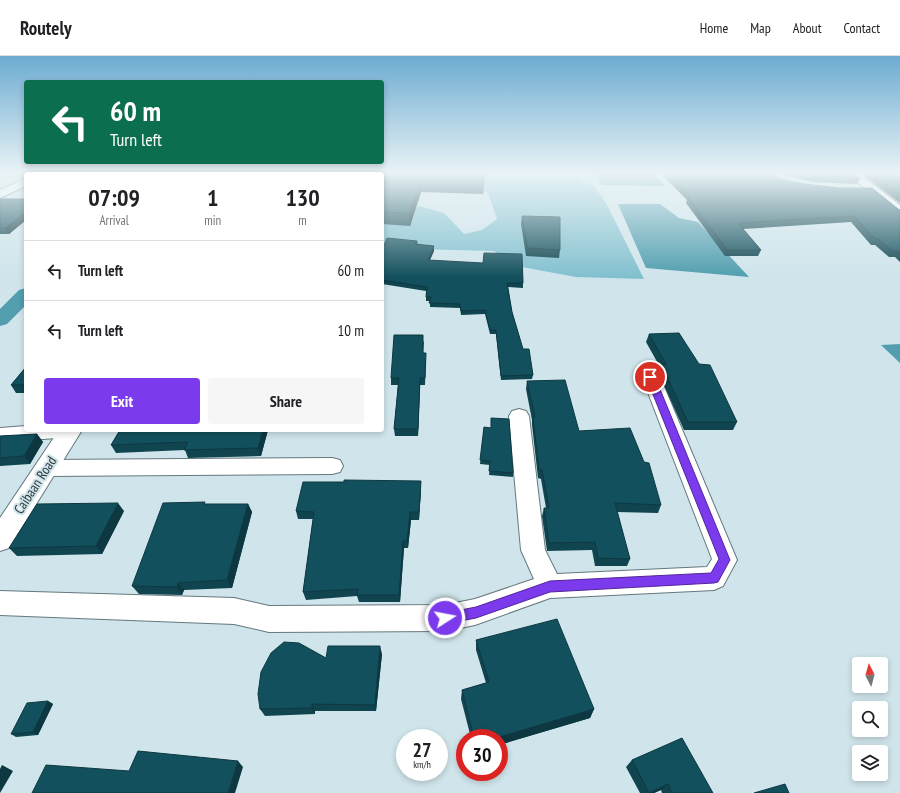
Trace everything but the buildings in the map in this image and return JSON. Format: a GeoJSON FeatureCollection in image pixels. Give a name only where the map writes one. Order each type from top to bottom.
{"type":"FeatureCollection","features":[{"type":"Feature","properties":{"kind":"street"},"geometry":{"type":"LineString","coordinates":[[0,603],[234,611],[269,619],[445,618],[476,612],[550,586],[714,578],[725,560],[650,377]]}},
{"type":"Feature","properties":{"kind":"street"},"geometry":{"type":"LineString","coordinates":[[519,416],[533,550],[550,586]]}},
{"type":"Feature","properties":{"kind":"street"},"geometry":{"type":"LineString","coordinates":[[0,435],[43,432]]}},
{"type":"Feature","properties":{"kind":"street","name":"Caibaan Road"},"geometry":{"type":"LineString","coordinates":[[0,540],[70,432]]}},
{"type":"Feature","properties":{"kind":"street"},"geometry":{"type":"LineString","coordinates":[[46,468],[332,466]]}},
{"type":"Feature","properties":{"kind":"shaded area"},"geometry":{"type":"Polygon","coordinates":[[[414,208],[428,208],[444,213],[464,234],[482,230],[497,219],[493,208],[609,208],[644,279],[576,277],[511,265],[494,251],[415,249],[384,244],[384,215],[402,215],[414,208]]]}},
{"type":"Feature","properties":{"kind":"shaded area"},"geometry":{"type":"Polygon","coordinates":[[[620,208],[666,208],[679,218],[698,222],[749,277],[646,268],[620,208]]]}},
{"type":"Feature","properties":{"kind":"shaded area"},"geometry":{"type":"Polygon","coordinates":[[[900,344],[900,363],[881,345],[900,344]]]}},
{"type":"Feature","properties":{"kind":"waterway"},"geometry":{"type":"LineString","coordinates":[[0,320],[24,296]]}},
{"type":"Feature","properties":{"kind":"route"},"geometry":{"type":"LineString","coordinates":[[445,618],[476,612],[550,586],[714,578],[725,560],[650,377]]}}]}
